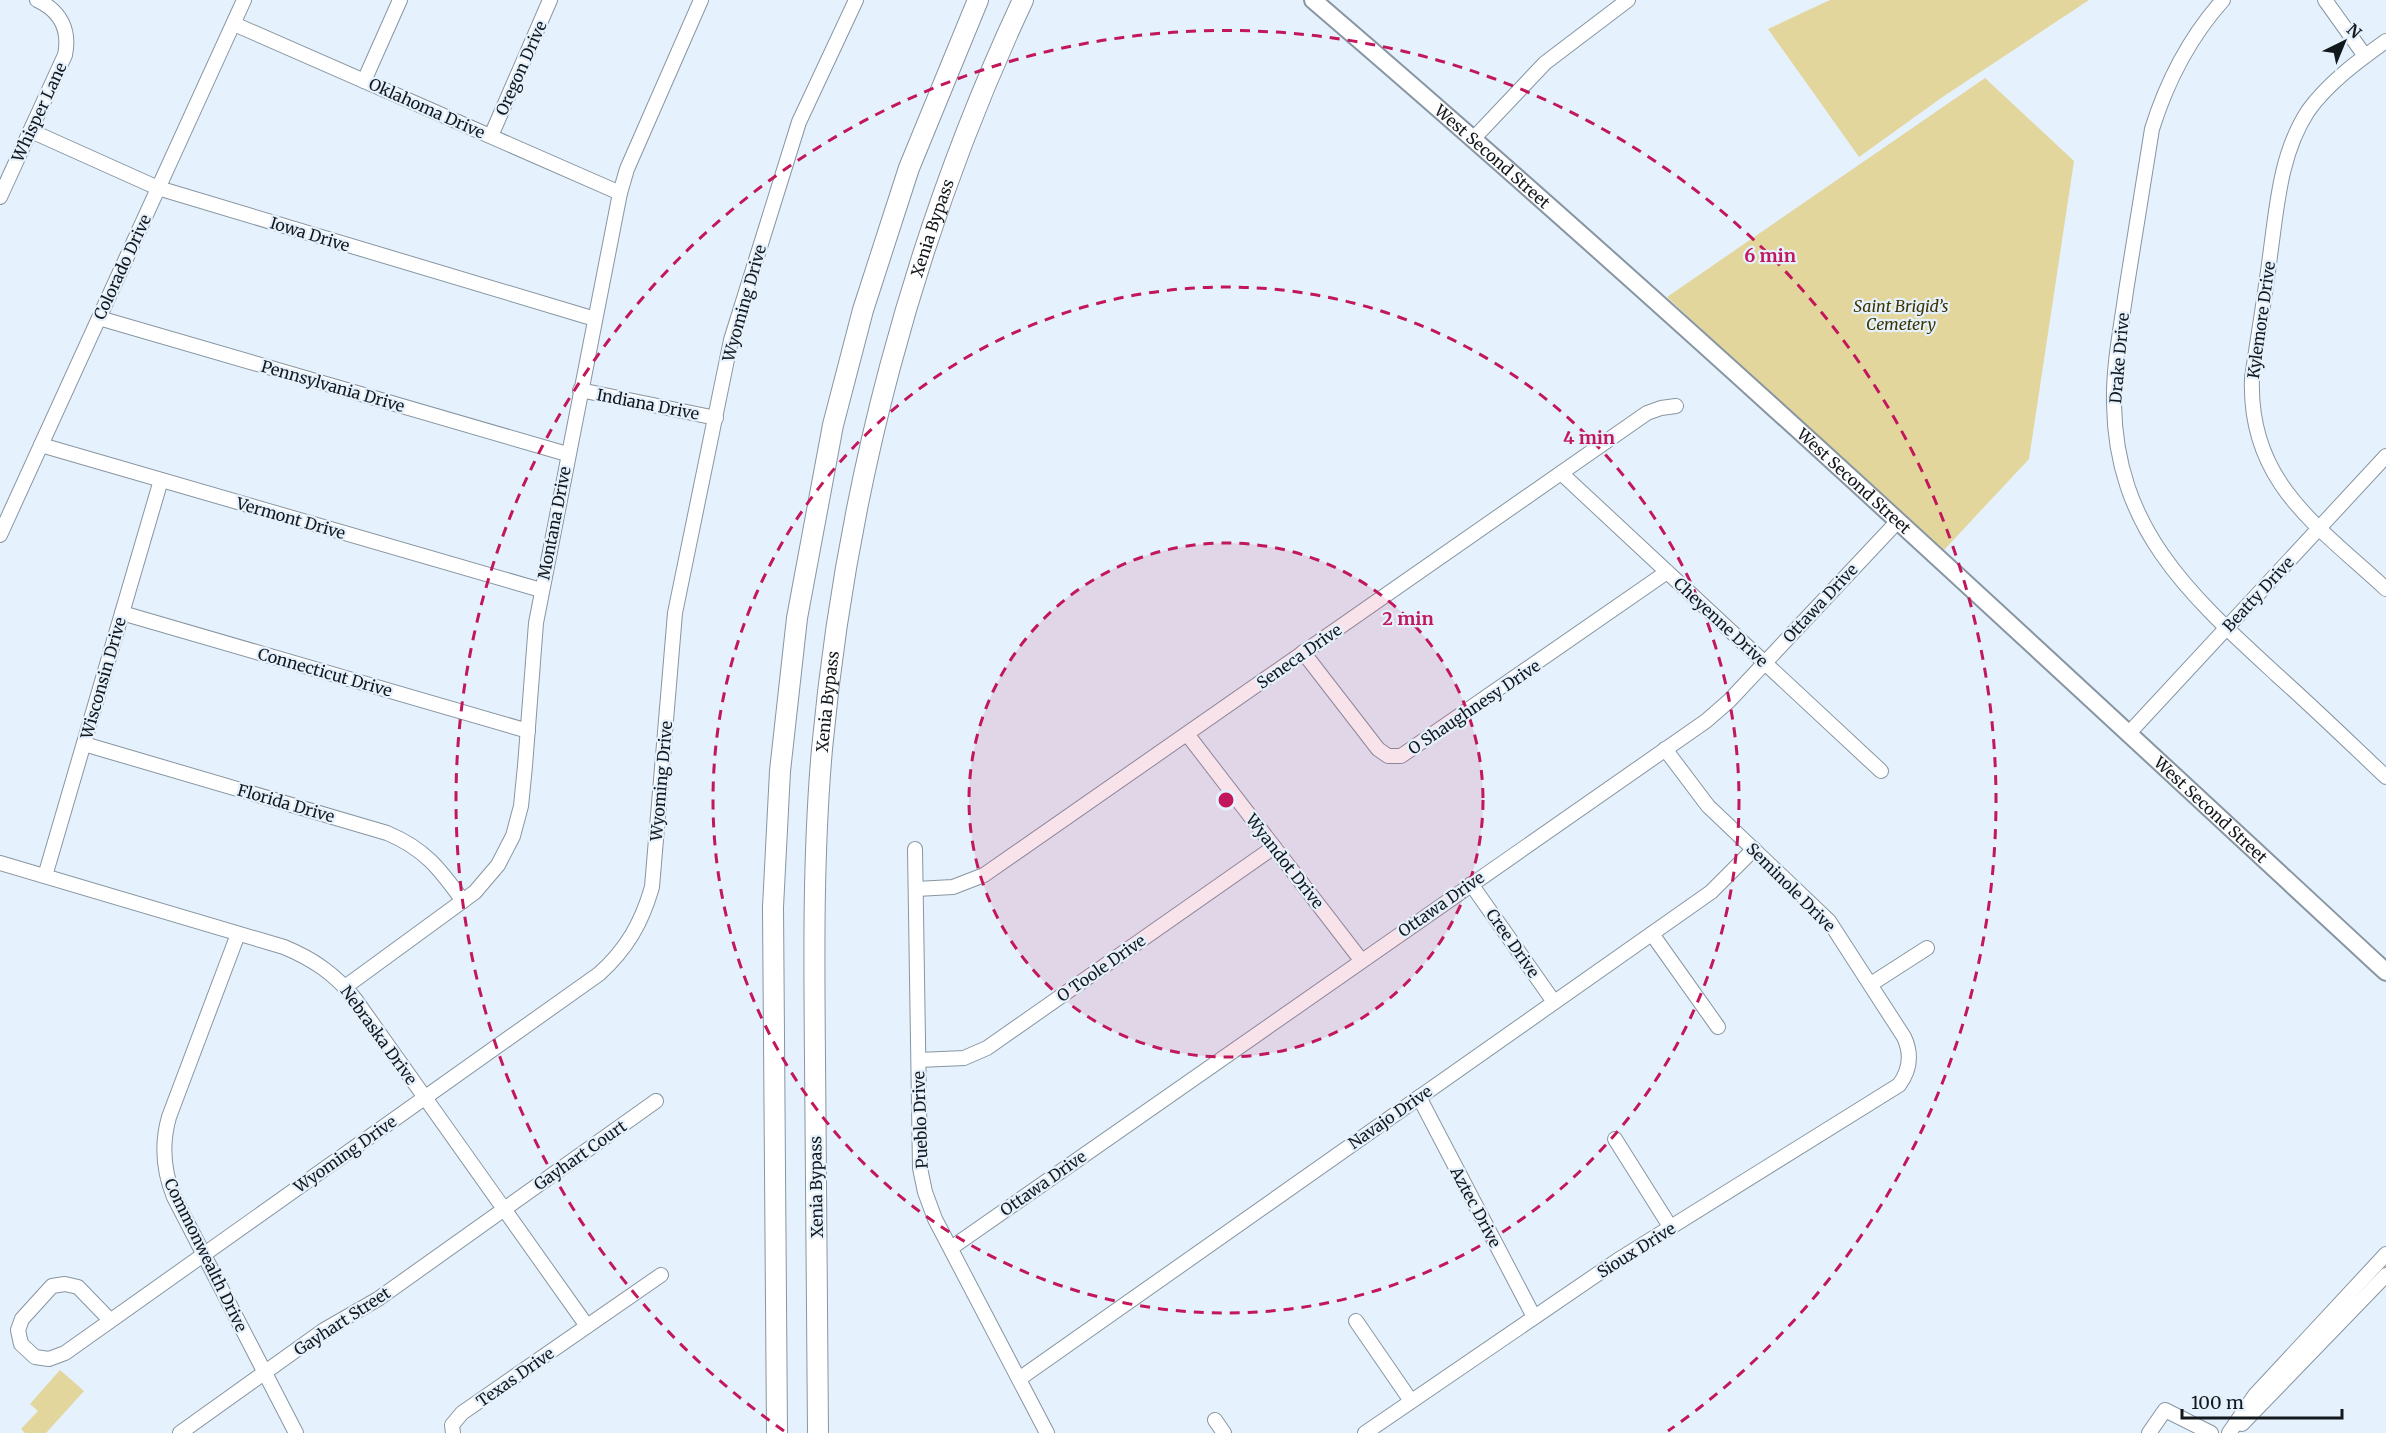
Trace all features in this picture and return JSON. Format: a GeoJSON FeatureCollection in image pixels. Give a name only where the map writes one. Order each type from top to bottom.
{"type":"FeatureCollection","features":[{"type":"Feature","properties":{"kind":"highway"},"geometry":{"type":"LineString","coordinates":[[777,1433],[773,907],[780,771],[797,618],[833,425],[863,310],[916,149],[978,0]]}},
{"type":"Feature","properties":{"kind":"highway","name":"Xenia Bypass"},"geometry":{"type":"LineString","coordinates":[[820,1433],[814,973],[816,850],[822,747],[838,615],[875,423],[910,294],[979,100],[1023,0]]}},
{"type":"Feature","properties":{"kind":"main road","name":"West Second Street"},"geometry":{"type":"LineString","coordinates":[[1313,0],[1474,138],[1898,521],[2130,732],[2386,972]]}},
{"type":"Feature","properties":{"kind":"street","name":"Whisper Lane"},"geometry":{"type":"LineString","coordinates":[[0,197],[65,55],[67,44],[63,23],[57,14],[37,0]]}},
{"type":"Feature","properties":{"kind":"street","name":"Colorado Drive"},"geometry":{"type":"LineString","coordinates":[[1,527],[41,445],[244,0]]}},
{"type":"Feature","properties":{"kind":"street"},"geometry":{"type":"LineString","coordinates":[[364,81],[400,0]]}},
{"type":"Feature","properties":{"kind":"street","name":"Oregon Drive"},"geometry":{"type":"LineString","coordinates":[[491,136],[550,0]]}},
{"type":"Feature","properties":{"kind":"street","name":"Montana Drive"},"geometry":{"type":"LineString","coordinates":[[345,987],[463,902],[486,881],[498,865],[513,836],[520,806],[541,590],[620,193],[627,169],[701,0]]}},
{"type":"Feature","properties":{"kind":"street","name":"Wyoming Drive"},"geometry":{"type":"LineString","coordinates":[[109,1319],[78,1287],[65,1284],[52,1286],[22,1319],[18,1330],[21,1344],[34,1357],[49,1359],[65,1353],[109,1319],[599,974],[624,948],[642,917],[652,887],[675,613],[735,327],[799,122],[856,0]]}},
{"type":"Feature","properties":{"kind":"street"},"geometry":{"type":"LineString","coordinates":[[1474,138],[1545,63],[1628,0]]}},
{"type":"Feature","properties":{"kind":"street","name":"Drake Drive"},"geometry":{"type":"LineString","coordinates":[[2223,0],[2184,52],[2160,104],[2152,129],[2117,352],[2114,402],[2118,448],[2125,476],[2143,521],[2157,548],[2180,581],[2226,628],[2386,777]]}},
{"type":"Feature","properties":{"kind":"street"},"geometry":{"type":"LineString","coordinates":[[2325,0],[2365,56]]}},
{"type":"Feature","properties":{"kind":"street","name":"Oklahoma Drive"},"geometry":{"type":"LineString","coordinates":[[234,24],[620,193]]}},
{"type":"Feature","properties":{"kind":"street","name":"Kylemore Drive"},"geometry":{"type":"LineString","coordinates":[[2386,41],[2365,56],[2318,99],[2301,122],[2290,147],[2280,190],[2252,378],[2253,419],[2263,455],[2285,491],[2320,528],[2386,589]]}},
{"type":"Feature","properties":{"kind":"street","name":"Iowa Drive"},"geometry":{"type":"LineString","coordinates":[[31,131],[158,188],[595,319]]}},
{"type":"Feature","properties":{"kind":"street","name":"Pennsylvania Drive"},"geometry":{"type":"LineString","coordinates":[[99,318],[567,454]]}},
{"type":"Feature","properties":{"kind":"street","name":"Indiana Drive"},"geometry":{"type":"LineString","coordinates":[[580,390],[716,417]]}},
{"type":"Feature","properties":{"kind":"street","name":"Seneca Drive"},"geometry":{"type":"LineString","coordinates":[[916,890],[953,887],[984,875],[1647,413],[1676,406]]}},
{"type":"Feature","properties":{"kind":"street","name":"Vermont Drive"},"geometry":{"type":"LineString","coordinates":[[41,445],[541,590]]}},
{"type":"Feature","properties":{"kind":"street","name":"Beatty Drive"},"geometry":{"type":"LineString","coordinates":[[2130,732],[2386,456]]}},
{"type":"Feature","properties":{"kind":"street","name":"Cheyenne Drive"},"geometry":{"type":"LineString","coordinates":[[1561,473],[1881,771]]}},
{"type":"Feature","properties":{"kind":"street","name":"Wisconsin Drive"},"geometry":{"type":"LineString","coordinates":[[45,876],[161,480]]}},
{"type":"Feature","properties":{"kind":"street","name":"Ottawa Drive"},"geometry":{"type":"LineString","coordinates":[[951,1248],[1715,714],[1898,521]]}},
{"type":"Feature","properties":{"kind":"street","name":"O Shaughnesy Drive"},"geometry":{"type":"LineString","coordinates":[[1303,652],[1378,749],[1388,756],[1401,756],[1667,572]]}},
{"type":"Feature","properties":{"kind":"street","name":"Connecticut Drive"},"geometry":{"type":"LineString","coordinates":[[122,613],[528,731]]}},
{"type":"Feature","properties":{"kind":"street","name":"Wyandot Drive"},"geometry":{"type":"LineString","coordinates":[[1187,734],[1361,960]]}},
{"type":"Feature","properties":{"kind":"street","name":"Florida Drive"},"geometry":{"type":"LineString","coordinates":[[84,744],[387,833],[408,842],[433,862],[463,902]]}},
{"type":"Feature","properties":{"kind":"street","name":"Seminole Drive"},"geometry":{"type":"LineString","coordinates":[[1665,749],[1702,800],[1829,921],[1872,984],[1907,1043],[1910,1056],[1908,1070]]}},
{"type":"Feature","properties":{"kind":"street","name":"O Toole Drive"},"geometry":{"type":"LineString","coordinates":[[919,1060],[964,1058],[987,1048],[1274,847]]}},
{"type":"Feature","properties":{"kind":"street","name":"Pueblo Drive"},"geometry":{"type":"LineString","coordinates":[[915,849],[921,1168],[930,1208],[1047,1433]]}},
{"type":"Feature","properties":{"kind":"street","name":"Navajo Drive"},"geometry":{"type":"LineString","coordinates":[[1019,1379],[1711,892],[1754,849]]}},
{"type":"Feature","properties":{"kind":"street","name":"Nebraska Drive"},"geometry":{"type":"LineString","coordinates":[[0,863],[238,934],[307,957],[328,970],[345,987],[587,1326]]}},
{"type":"Feature","properties":{"kind":"street","name":"Cree Drive"},"geometry":{"type":"LineString","coordinates":[[1471,884],[1554,1002]]}},
{"type":"Feature","properties":{"kind":"street","name":"Commonwealth Drive"},"geometry":{"type":"LineString","coordinates":[[238,934],[169,1118],[164,1143],[164,1163],[169,1185],[296,1433]]}},
{"type":"Feature","properties":{"kind":"street"},"geometry":{"type":"LineString","coordinates":[[1652,934],[1718,1028]]}},
{"type":"Feature","properties":{"kind":"street"},"geometry":{"type":"LineString","coordinates":[[1872,984],[1927,948]]}},
{"type":"Feature","properties":{"kind":"street","name":"Sioux Drive"},"geometry":{"type":"LineString","coordinates":[[1365,1433],[1534,1317],[1671,1227],[1899,1085],[1908,1070]]}},
{"type":"Feature","properties":{"kind":"street","name":"Aztec Drive"},"geometry":{"type":"LineString","coordinates":[[1419,1097],[1534,1317]]}},
{"type":"Feature","properties":{"kind":"street","name":"Gayhart Court"},"geometry":{"type":"LineString","coordinates":[[503,1210],[656,1101]]}},
{"type":"Feature","properties":{"kind":"street"},"geometry":{"type":"LineString","coordinates":[[1615,1139],[1671,1227]]}},
{"type":"Feature","properties":{"kind":"street","name":"Gayhart Street"},"geometry":{"type":"LineString","coordinates":[[180,1433],[324,1330],[378,1299],[503,1210]]}},
{"type":"Feature","properties":{"kind":"street"},"geometry":{"type":"LineString","coordinates":[[2230,1433],[2255,1395],[2386,1254]]}},
{"type":"Feature","properties":{"kind":"street","name":"Texas Drive"},"geometry":{"type":"LineString","coordinates":[[453,1433],[452,1425],[462,1413],[661,1275]]}},
{"type":"Feature","properties":{"kind":"street"},"geometry":{"type":"LineString","coordinates":[[2230,1433],[2264,1404],[2386,1275]]}},
{"type":"Feature","properties":{"kind":"street"},"geometry":{"type":"LineString","coordinates":[[1356,1321],[1411,1401]]}},
{"type":"Feature","properties":{"kind":"street"},"geometry":{"type":"LineString","coordinates":[[2149,1433],[2165,1410],[2211,1433]]}},
{"type":"Feature","properties":{"kind":"street"},"geometry":{"type":"LineString","coordinates":[[1215,1420],[1224,1433]]}},
{"type":"Feature","properties":{"kind":"green space"},"geometry":{"type":"Polygon","coordinates":[[[1830,0],[2089,0],[1944,96],[1859,157],[1768,29],[1830,0]]]}},
{"type":"Feature","properties":{"kind":"green space","name":"Saint Brigid’s Cemetery"},"geometry":{"type":"Polygon","coordinates":[[[1985,78],[2074,161],[2029,459],[1944,550],[1799,421],[1667,297],[1985,78]]]}},
{"type":"Feature","properties":{"kind":"green space"},"geometry":{"type":"Polygon","coordinates":[[[60,1370],[84,1391],[46,1433],[25,1433],[21,1429],[38,1411],[30,1404],[60,1370]]]}}]}
